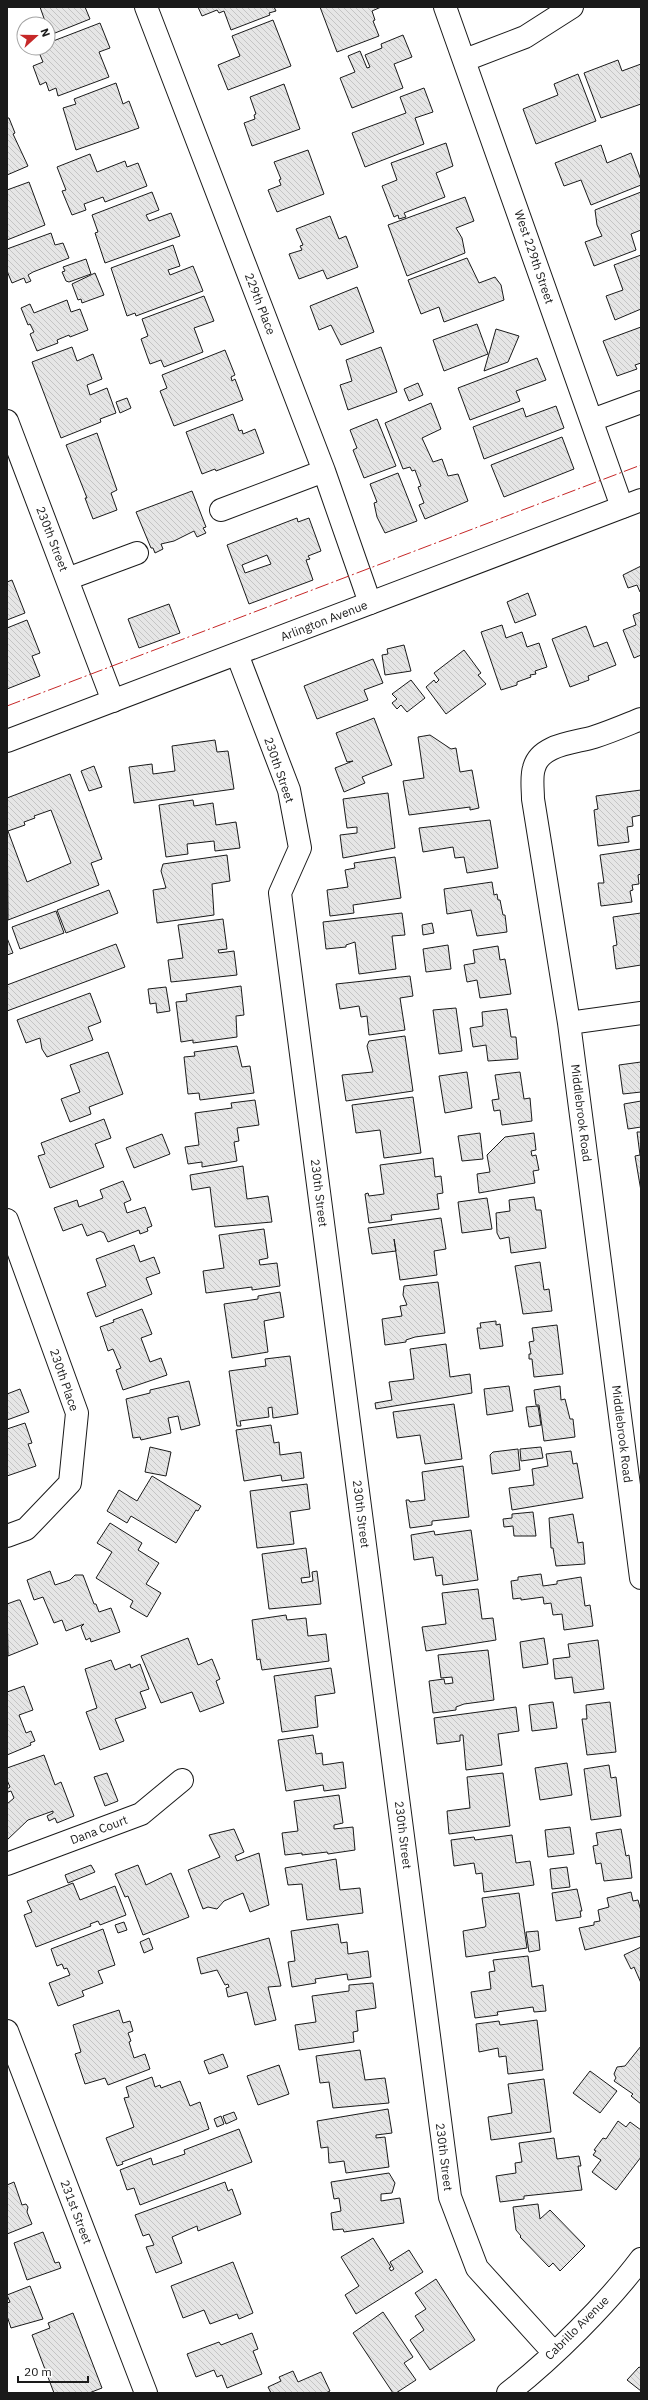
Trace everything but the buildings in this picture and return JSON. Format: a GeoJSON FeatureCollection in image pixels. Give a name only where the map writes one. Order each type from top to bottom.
{"type":"FeatureCollection","features":[{"type":"Feature","properties":{"kind":"street","name":"229th Place"},"geometry":{"type":"LineString","coordinates":[[146,7],[324,471],[370,603]]}},
{"type":"Feature","properties":{"kind":"street","name":"West 229th Street"},"geometry":{"type":"LineString","coordinates":[[445,7],[592,420],[632,503]]}},
{"type":"Feature","properties":{"kind":"street"},"geometry":{"type":"LineString","coordinates":[[465,60],[525,37],[572,7]]}},
{"type":"Feature","properties":{"kind":"street"},"geometry":{"type":"LineString","coordinates":[[592,420],[641,402]]}},
{"type":"Feature","properties":{"kind":"street","name":"230th Street"},"geometry":{"type":"LineString","coordinates":[[7,421],[113,701]]}},
{"type":"Feature","properties":{"kind":"street"},"geometry":{"type":"LineString","coordinates":[[221,510],[324,471]]}},
{"type":"Feature","properties":{"kind":"street","name":"Arlington Avenue"},"geometry":{"type":"LineString","coordinates":[[7,742],[632,503]]}},
{"type":"Feature","properties":{"kind":"street"},"geometry":{"type":"LineString","coordinates":[[67,579],[137,553]]}},
{"type":"Feature","properties":{"kind":"street","name":"230th Street"},"geometry":{"type":"LineString","coordinates":[[237,654],[289,790],[300,848],[280,893],[450,2198],[477,2268],[554,2354]]}},
{"type":"Feature","properties":{"kind":"street","name":"Middlebrook Road"},"geometry":{"type":"LineString","coordinates":[[641,719],[550,750],[539,758],[534,768],[533,799],[569,1023],[641,1578]]}},
{"type":"Feature","properties":{"kind":"street"},"geometry":{"type":"LineString","coordinates":[[569,1023],[641,1013]]}},
{"type":"Feature","properties":{"kind":"street","name":"230th Place"},"geometry":{"type":"LineString","coordinates":[[7,1220],[77,1413],[70,1483],[16,1532]]}},
{"type":"Feature","properties":{"kind":"street","name":"Dana Court"},"geometry":{"type":"LineString","coordinates":[[7,1864],[141,1814],[182,1780]]}},
{"type":"Feature","properties":{"kind":"street","name":"231st Street"},"geometry":{"type":"LineString","coordinates":[[7,2031],[146,2393]]}},
{"type":"Feature","properties":{"kind":"street","name":"Cabrillo Avenue"},"geometry":{"type":"LineString","coordinates":[[508,2393],[554,2354],[628,2276],[641,2259]]}},
{"type":"Feature","properties":{"kind":"power"},"geometry":{"type":"LineString","coordinates":[[7,706],[641,465]]}}]}
